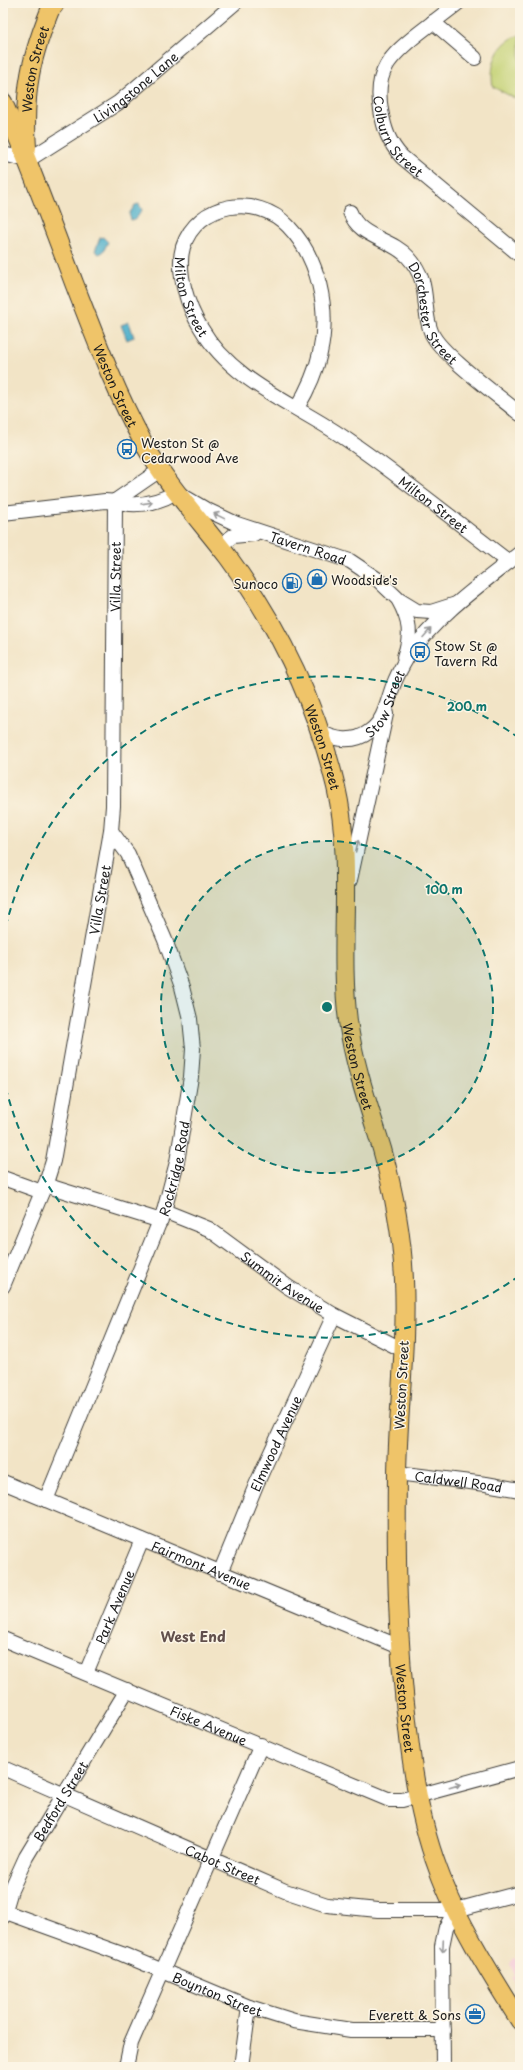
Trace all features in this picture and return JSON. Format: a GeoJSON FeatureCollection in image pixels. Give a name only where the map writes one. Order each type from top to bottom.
{"type":"FeatureCollection","features":[{"type":"Feature","properties":{"kind":"main road","name":"Weston Street"},"geometry":{"type":"LineString","coordinates":[[28,160],[26,123],[28,79],[36,44],[53,4]]}},
{"type":"Feature","properties":{"kind":"main road","name":"Weston Street"},"geometry":{"type":"LineString","coordinates":[[3,102],[28,160],[112,379],[132,421],[160,470],[250,587],[272,624],[294,668],[319,731],[334,779],[342,815],[345,853],[346,995],[352,1045],[387,1169],[400,1228],[405,1301],[397,1473],[397,1562],[400,1647],[407,1721],[417,1796],[433,1856],[456,1910],[520,2021]]}},
{"type":"Feature","properties":{"kind":"street","name":"Livingstone Lane"},"geometry":{"type":"LineString","coordinates":[[28,160],[118,103],[235,3]]}},
{"type":"Feature","properties":{"kind":"street","name":"Colburn Street"},"geometry":{"type":"LineString","coordinates":[[458,3],[399,48],[383,70],[379,99],[386,131],[392,145],[402,157],[520,255]]}},
{"type":"Feature","properties":{"kind":"street"},"geometry":{"type":"LineString","coordinates":[[433,22],[475,58]]}},
{"type":"Feature","properties":{"kind":"street"},"geometry":{"type":"LineString","coordinates":[[3,154],[28,160]]}},
{"type":"Feature","properties":{"kind":"street","name":"Milton Street"},"geometry":{"type":"LineString","coordinates":[[297,408],[316,366],[322,340],[323,305],[313,264],[296,235],[274,214],[262,209],[247,206],[214,211],[207,215],[196,226],[186,240],[182,256],[184,282],[195,317],[205,335],[236,369],[261,387],[358,447],[515,557]]}},
{"type":"Feature","properties":{"kind":"street","name":"Dorchester Street"},"geometry":{"type":"LineString","coordinates":[[350,212],[353,220],[363,230],[399,249],[412,262],[423,283],[430,330],[438,344],[520,414]]}},
{"type":"Feature","properties":{"kind":"street"},"geometry":{"type":"LineString","coordinates":[[115,501],[160,470]]}},
{"type":"Feature","properties":{"kind":"street"},"geometry":{"type":"LineString","coordinates":[[3,513],[115,501],[128,504],[149,503],[167,497],[176,492]]}},
{"type":"Feature","properties":{"kind":"street","name":"Tavern Road"},"geometry":{"type":"LineString","coordinates":[[176,492],[228,520],[350,561],[377,579],[399,600],[416,611],[426,613],[456,604]]}},
{"type":"Feature","properties":{"kind":"street","name":"Villa Street"},"geometry":{"type":"LineString","coordinates":[[3,1286],[44,1189],[55,1153],[112,831],[114,806],[115,501]]}},
{"type":"Feature","properties":{"kind":"street"},"geometry":{"type":"LineString","coordinates":[[219,546],[236,534],[268,534]]}},
{"type":"Feature","properties":{"kind":"street","name":"Stow Street"},"geometry":{"type":"LineString","coordinates":[[319,731],[337,739],[359,738],[369,733],[379,722],[388,702],[395,680],[404,663],[421,640],[456,604],[515,557]]}},
{"type":"Feature","properties":{"kind":"street"},"geometry":{"type":"LineString","coordinates":[[395,680],[408,645],[410,633],[407,617],[399,600]]}},
{"type":"Feature","properties":{"kind":"street"},"geometry":{"type":"LineString","coordinates":[[345,912],[350,875],[380,749],[388,702]]}},
{"type":"Feature","properties":{"kind":"street","name":"Rockridge Road"},"geometry":{"type":"LineString","coordinates":[[46,1500],[162,1216],[177,1162],[190,1087],[193,1049],[191,1024],[182,987],[165,940],[128,854],[112,831]]}},
{"type":"Feature","properties":{"kind":"street","name":"Summit Avenue"},"geometry":{"type":"LineString","coordinates":[[3,1178],[162,1216],[209,1229],[273,1277],[334,1315],[403,1350]]}},
{"type":"Feature","properties":{"kind":"street","name":"Elmwood Avenue"},"geometry":{"type":"LineString","coordinates":[[220,1573],[256,1485],[334,1315]]}},
{"type":"Feature","properties":{"kind":"street","name":"Caldwell Road"},"geometry":{"type":"LineString","coordinates":[[397,1473],[520,1490]]}},
{"type":"Feature","properties":{"kind":"street","name":"Fairmont Avenue"},"geometry":{"type":"LineString","coordinates":[[3,1482],[400,1647]]}},
{"type":"Feature","properties":{"kind":"street","name":"Park Avenue"},"geometry":{"type":"LineString","coordinates":[[86,1673],[142,1540]]}},
{"type":"Feature","properties":{"kind":"street","name":"Fiske Avenue"},"geometry":{"type":"LineString","coordinates":[[3,1639],[261,1745],[390,1800],[402,1800],[520,1768]]}},
{"type":"Feature","properties":{"kind":"street","name":"Bedford Street"},"geometry":{"type":"LineString","coordinates":[[3,1913],[22,1865],[128,1690]]}},
{"type":"Feature","properties":{"kind":"street"},"geometry":{"type":"LineString","coordinates":[[126,2067],[132,2043],[261,1745]]}},
{"type":"Feature","properties":{"kind":"street","name":"Cabot Street"},"geometry":{"type":"LineString","coordinates":[[3,1768],[211,1859],[294,1894],[327,1905],[369,1910],[456,1910],[520,1893]]}},
{"type":"Feature","properties":{"kind":"street"},"geometry":{"type":"LineString","coordinates":[[443,2067],[443,1942],[446,1927],[456,1910]]}},
{"type":"Feature","properties":{"kind":"street","name":"Boynton Street"},"geometry":{"type":"LineString","coordinates":[[3,1913],[163,1970],[249,2007],[294,2021],[330,2028],[371,2031],[443,2030]]}},
{"type":"Feature","properties":{"kind":"street"},"geometry":{"type":"LineString","coordinates":[[241,2067],[249,2007]]}},
{"type":"Feature","properties":{"kind":"shaded area"},"geometry":{"type":"Polygon","coordinates":[[[520,1957],[520,1992],[512,1977],[515,1976],[510,1964],[513,1959],[520,1957]]]}},
{"type":"Feature","properties":{"kind":"green space"},"geometry":{"type":"Polygon","coordinates":[[[520,35],[520,101],[493,87],[492,71],[496,55],[500,49],[512,38],[520,35]]]}},
{"type":"Feature","properties":{"kind":"water"},"geometry":{"type":"Polygon","coordinates":[[[139,204],[142,210],[136,219],[131,220],[129,214],[135,205],[139,204]]]}},
{"type":"Feature","properties":{"kind":"water"},"geometry":{"type":"Polygon","coordinates":[[[103,237],[108,242],[103,252],[99,254],[95,251],[100,238],[103,237]]]}},
{"type":"Feature","properties":{"kind":"water"},"geometry":{"type":"Polygon","coordinates":[[[129,322],[134,337],[127,340],[121,325],[129,322]]]}},
{"type":"Feature","properties":{"kind":"place","name":"Weston St @ Cedarwood Ave"},"geometry":{"type":"Point","coordinates":[127,449]}},
{"type":"Feature","properties":{"kind":"place","name":"Woodside's"},"geometry":{"type":"Point","coordinates":[317,579]}},
{"type":"Feature","properties":{"kind":"place","name":"Sunoco"},"geometry":{"type":"Point","coordinates":[292,583]}},
{"type":"Feature","properties":{"kind":"place","name":"Stow St @ Tavern Rd"},"geometry":{"type":"Point","coordinates":[420,652]}},
{"type":"Feature","properties":{"kind":"place","name":"Everett & Sons"},"geometry":{"type":"Point","coordinates":[475,2014]}},
{"type":"Feature","properties":{"kind":"district","name":"West End"},"geometry":{"type":"Point","coordinates":[193,1636]}}]}
